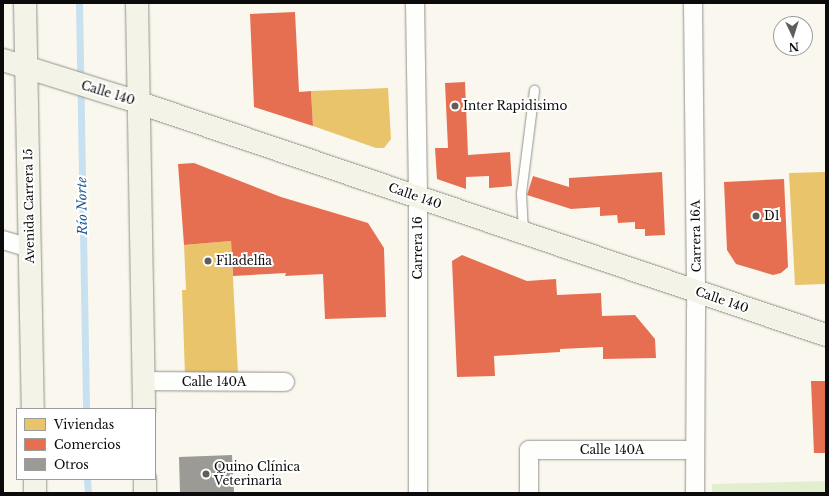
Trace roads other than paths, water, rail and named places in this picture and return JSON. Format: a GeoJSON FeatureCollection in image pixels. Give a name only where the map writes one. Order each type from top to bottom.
{"type":"FeatureCollection","features":[{"type":"Feature","properties":{"kind":"main road","name":"Avenida Carrera 15"},"geometry":{"type":"LineString","coordinates":[[25,3],[33,70],[30,248],[33,408]]}},
{"type":"Feature","properties":{"kind":"main road"},"geometry":{"type":"LineString","coordinates":[[137,3],[130,100],[144,408]]}},
{"type":"Feature","properties":{"kind":"main road","name":"Calle 140"},"geometry":{"type":"LineString","coordinates":[[3,60],[130,100],[826,335]]}},
{"type":"Feature","properties":{"kind":"main road"},"geometry":{"type":"LineString","coordinates":[[35,480],[35,493]]}},
{"type":"Feature","properties":{"kind":"main road"},"geometry":{"type":"LineString","coordinates":[[145,480],[145,493]]}},
{"type":"Feature","properties":{"kind":"street","name":"Carrera 16"},"geometry":{"type":"LineString","coordinates":[[415,3],[418,197],[418,493]]}},
{"type":"Feature","properties":{"kind":"street","name":"Carrera 16A"},"geometry":{"type":"LineString","coordinates":[[693,3],[696,291],[695,493]]}},
{"type":"Feature","properties":{"kind":"street"},"geometry":{"type":"LineString","coordinates":[[3,240],[30,248]]}},
{"type":"Feature","properties":{"kind":"street","name":"Calle 140A"},"geometry":{"type":"LineString","coordinates":[[143,381],[285,382]]}},
{"type":"Feature","properties":{"kind":"street","name":"Calle 140A"},"geometry":{"type":"LineString","coordinates":[[529,493],[529,450],[695,450]]}},
{"type":"Feature","properties":{"kind":"lane"},"geometry":{"type":"LineString","coordinates":[[523,233],[521,193],[534,90]]}},
{"type":"Feature","properties":{"kind":"waterway","name":"Río Norte"},"geometry":{"type":"LineString","coordinates":[[79,3],[86,408]]}},
{"type":"Feature","properties":{"kind":"waterway","name":"Río Norte"},"geometry":{"type":"LineString","coordinates":[[87,480],[88,493]]}},
{"type":"Feature","properties":{"kind":"place","name":"Inter Rapidisimo"},"geometry":{"type":"Point","coordinates":[455,106]}},
{"type":"Feature","properties":{"kind":"place","name":"D1"},"geometry":{"type":"Point","coordinates":[756,216]}},
{"type":"Feature","properties":{"kind":"place","name":"Filadelfia"},"geometry":{"type":"Point","coordinates":[208,261]}},
{"type":"Feature","properties":{"kind":"place","name":"Quino Clínica Veterinaria"},"geometry":{"type":"Point","coordinates":[206,474]}}]}
